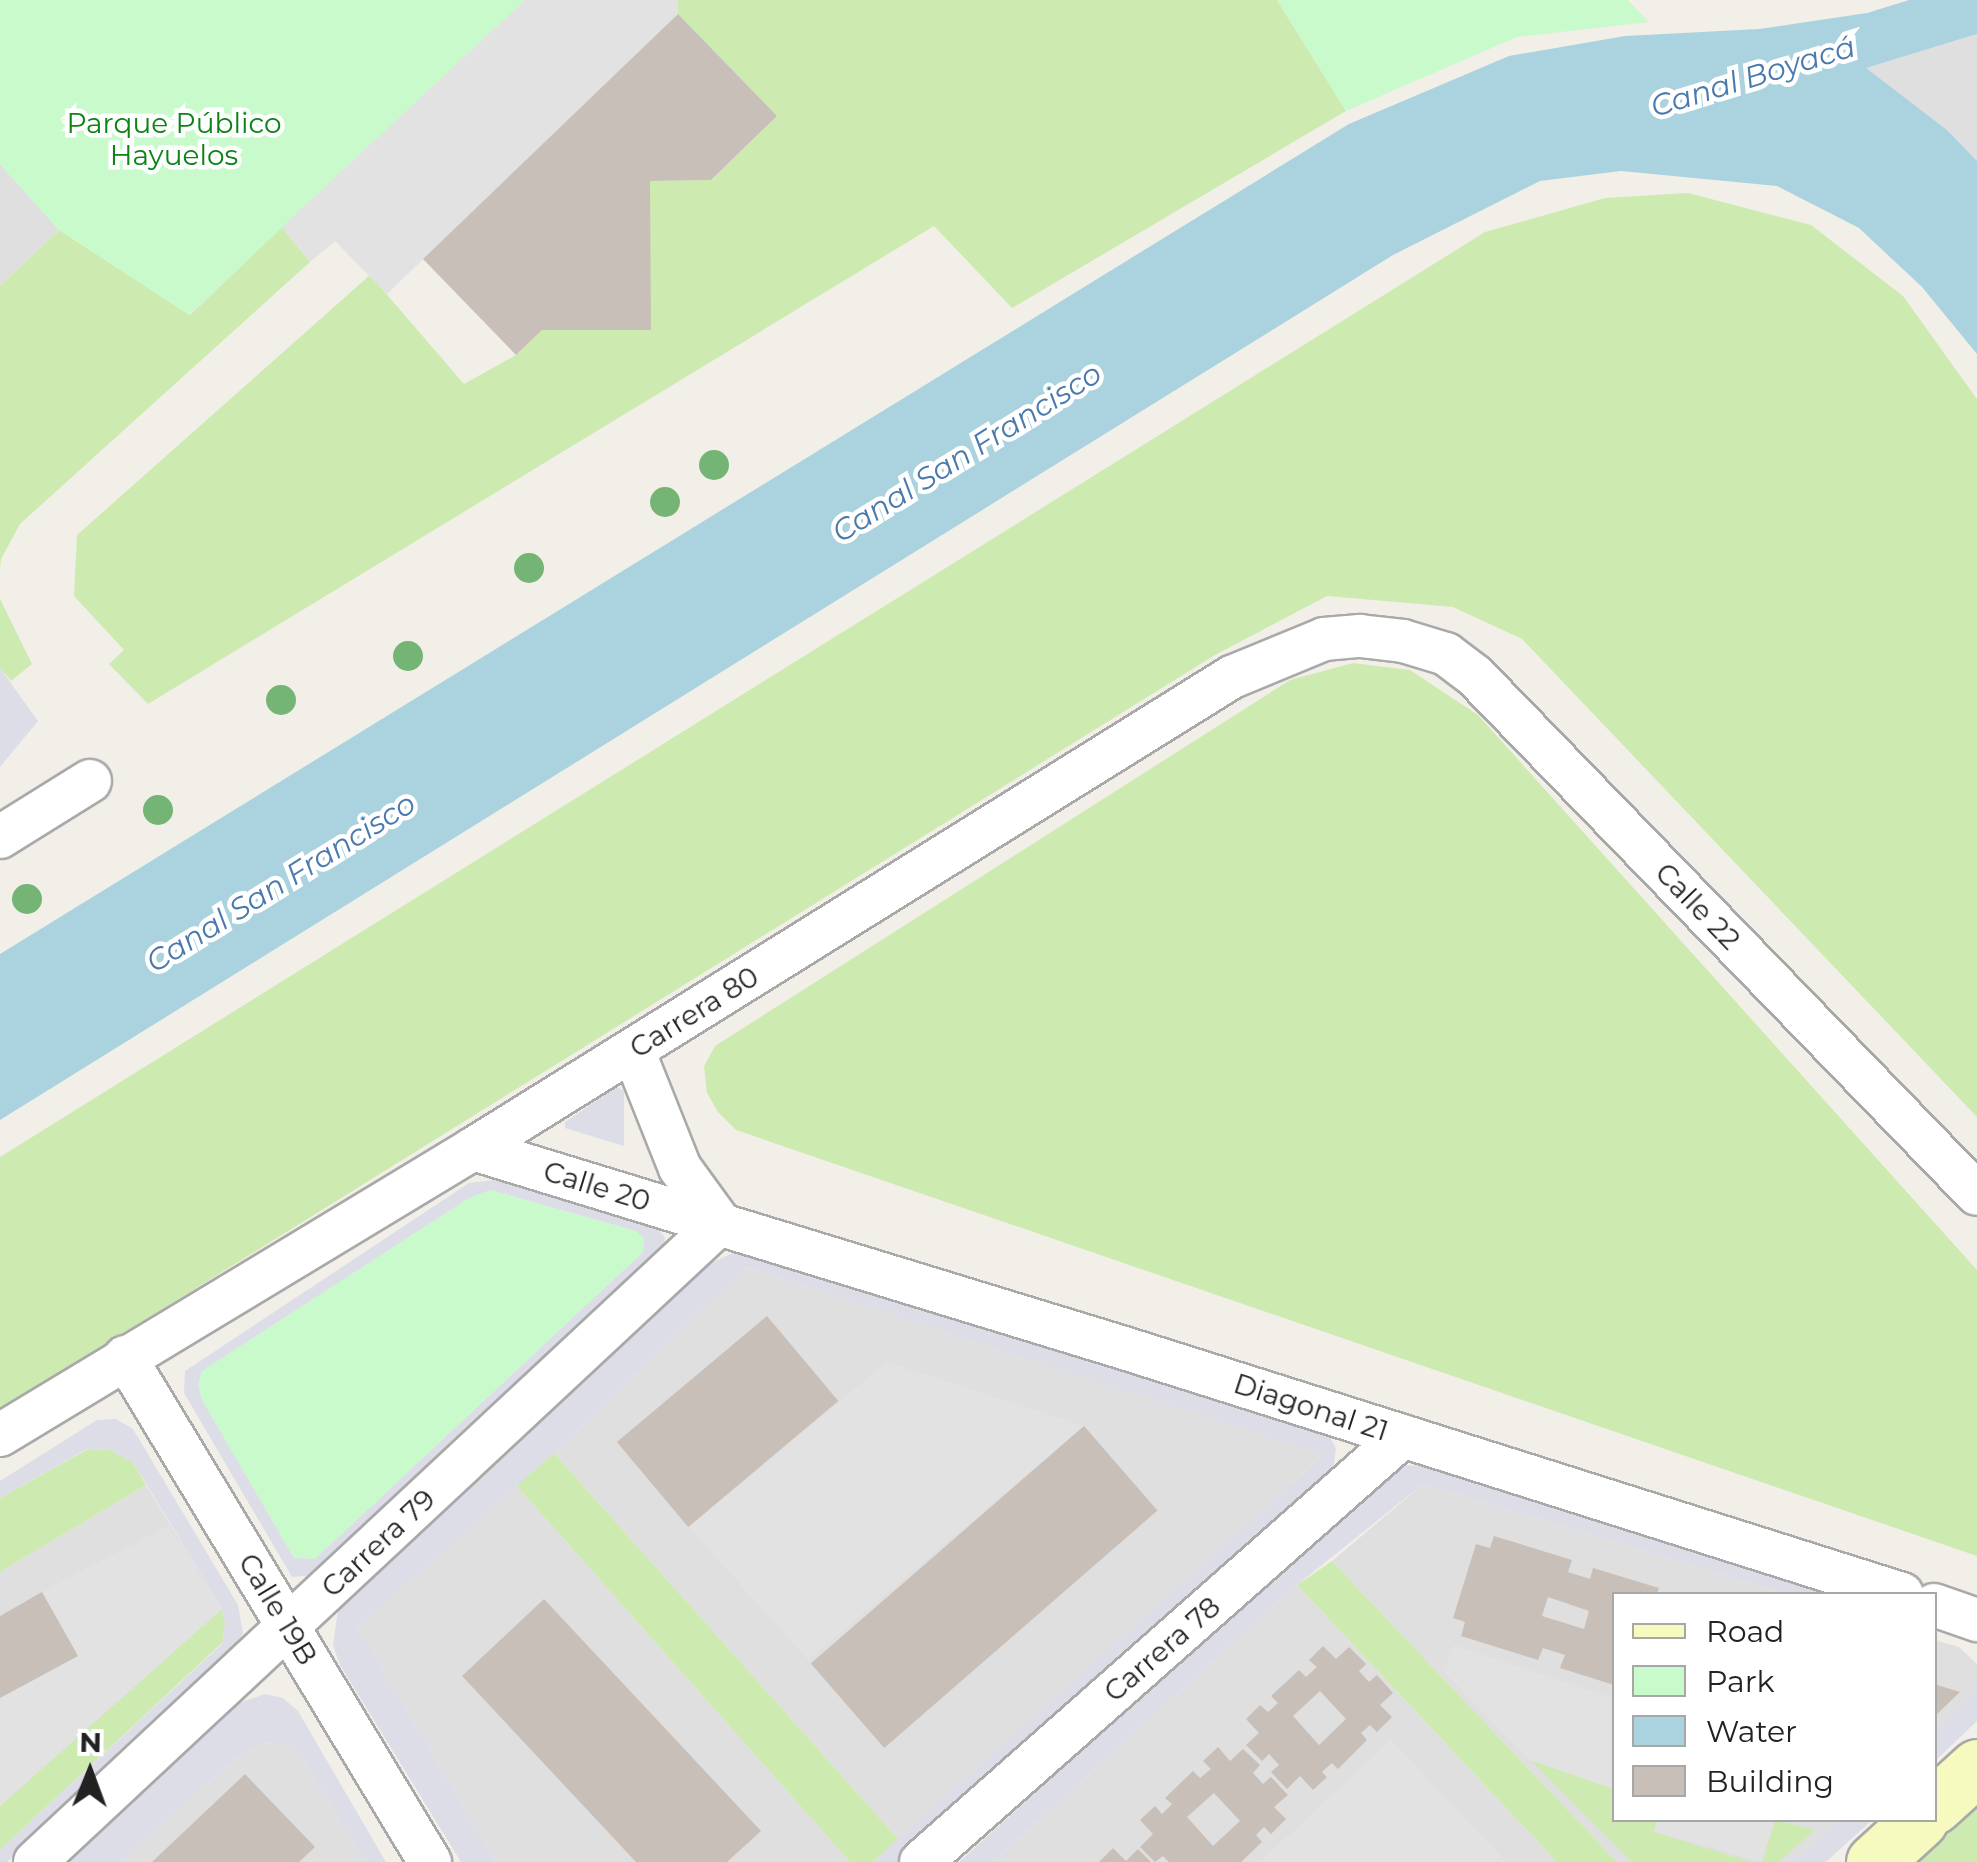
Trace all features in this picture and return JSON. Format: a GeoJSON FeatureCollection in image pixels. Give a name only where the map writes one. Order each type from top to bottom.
{"type":"FeatureCollection","features":[{"type":"Feature","properties":{"kind":"street","name":"Carrera 80"},"geometry":{"type":"LineString","coordinates":[[0,1435],[474,1149],[1232,677],[1324,639],[1360,636],[1403,641]]}},
{"type":"Feature","properties":{"kind":"street","name":"Calle 22"},"geometry":{"type":"LineString","coordinates":[[1403,641],[1446,654],[1475,676],[1977,1194]]}},
{"type":"Feature","properties":{"kind":"street"},"geometry":{"type":"LineString","coordinates":[[0,837],[90,780]]}},
{"type":"Feature","properties":{"kind":"street"},"geometry":{"type":"LineString","coordinates":[[634,1050],[680,1168],[720,1223]]}},
{"type":"Feature","properties":{"kind":"street","name":"Calle 20"},"geometry":{"type":"LineString","coordinates":[[474,1149],[720,1223]]}},
{"type":"Feature","properties":{"kind":"street","name":"Diagonal 21"},"geometry":{"type":"LineString","coordinates":[[720,1223],[1896,1592]]}},
{"type":"Feature","properties":{"kind":"street","name":"Carrera 79"},"geometry":{"type":"LineString","coordinates":[[35,1862],[720,1223]]}},
{"type":"Feature","properties":{"kind":"street","name":"Calle 19B"},"geometry":{"type":"LineString","coordinates":[[124,1357],[430,1862]]}},
{"type":"Feature","properties":{"kind":"street","name":"Carrera 78"},"geometry":{"type":"LineString","coordinates":[[922,1862],[1403,1436]]}},
{"type":"Feature","properties":{"kind":"street"},"geometry":{"type":"LineString","coordinates":[[1937,1606],[1977,1620]]}},
{"type":"Feature","properties":{"kind":"street"},"geometry":{"type":"LineString","coordinates":[[1937,1803],[1977,1766]]}},
{"type":"Feature","properties":{"kind":"street"},"geometry":{"type":"LineString","coordinates":[[1874,1862],[1918,1822]]}},
{"type":"Feature","properties":{"kind":"shaded area"},"geometry":{"type":"Polygon","coordinates":[[[525,0],[678,0],[678,14],[387,294],[335,241],[310,262],[282,227],[525,0]]]}},
{"type":"Feature","properties":{"kind":"shaded area"},"geometry":{"type":"Polygon","coordinates":[[[1977,34],[1977,161],[1947,130],[1865,68],[1977,34]]]}},
{"type":"Feature","properties":{"kind":"shaded area"},"geometry":{"type":"Polygon","coordinates":[[[0,164],[59,230],[0,286],[0,164]]]}},
{"type":"Feature","properties":{"kind":"shaded area"},"geometry":{"type":"Polygon","coordinates":[[[0,668],[38,721],[0,767],[0,668]]]}},
{"type":"Feature","properties":{"kind":"shaded area"},"geometry":{"type":"Polygon","coordinates":[[[617,1087],[624,1091],[624,1146],[565,1128],[565,1122],[617,1087]]]}},
{"type":"Feature","properties":{"kind":"shaded area"},"geometry":{"type":"Polygon","coordinates":[[[501,1179],[654,1224],[665,1238],[664,1247],[314,1575],[292,1577],[184,1393],[185,1371],[469,1183],[501,1179]],[[490,1190],[469,1198],[202,1371],[198,1385],[202,1400],[294,1558],[315,1559],[643,1252],[644,1239],[636,1231],[490,1190]]]}},
{"type":"Feature","properties":{"kind":"shaded area"},"geometry":{"type":"Polygon","coordinates":[[[742,1249],[1329,1434],[1336,1449],[1333,1470],[899,1862],[873,1862],[1323,1455],[747,1267],[554,1453],[358,1627],[496,1862],[461,1862],[340,1665],[333,1645],[338,1611],[706,1265],[742,1249]]]}},
{"type":"Feature","properties":{"kind":"shaded area"},"geometry":{"type":"Polygon","coordinates":[[[747,1267],[1324,1454],[899,1840],[554,1453],[747,1267]]]}},
{"type":"Feature","properties":{"kind":"shaded area"},"geometry":{"type":"Polygon","coordinates":[[[887,1362],[1084,1426],[808,1660],[689,1527],[887,1362]]]}},
{"type":"Feature","properties":{"kind":"shaded area"},"geometry":{"type":"Polygon","coordinates":[[[116,1419],[133,1429],[238,1605],[243,1633],[228,1659],[7,1862],[0,1862],[0,1850],[222,1644],[222,1609],[133,1462],[110,1450],[87,1449],[0,1498],[0,1481],[97,1420],[116,1419]]]}},
{"type":"Feature","properties":{"kind":"shaded area"},"geometry":{"type":"Polygon","coordinates":[[[1423,1465],[1846,1592],[1779,1592],[1423,1484],[1297,1585],[993,1862],[959,1862],[1381,1479],[1402,1466],[1423,1465]]]}},
{"type":"Feature","properties":{"kind":"shaded area"},"geometry":{"type":"Polygon","coordinates":[[[1423,1484],[1779,1592],[1612,1592],[1612,1822],[1836,1822],[1792,1862],[1617,1862],[1332,1561],[1423,1484]]]}},
{"type":"Feature","properties":{"kind":"shaded area"},"geometry":{"type":"Polygon","coordinates":[[[146,1485],[222,1609],[0,1850],[0,1572],[146,1485]]]}},
{"type":"Feature","properties":{"kind":"shaded area"},"geometry":{"type":"Polygon","coordinates":[[[516,1485],[850,1862],[496,1862],[358,1627],[516,1485]]]}},
{"type":"Feature","properties":{"kind":"shaded area"},"geometry":{"type":"Polygon","coordinates":[[[168,1526],[222,1609],[0,1806],[0,1698],[78,1655],[42,1592],[168,1526]]]}},
{"type":"Feature","properties":{"kind":"shaded area"},"geometry":{"type":"Polygon","coordinates":[[[1297,1585],[1557,1862],[993,1862],[1297,1585]]]}},
{"type":"Feature","properties":{"kind":"shaded area"},"geometry":{"type":"Polygon","coordinates":[[[1937,1641],[1959,1647],[1977,1664],[1977,1690],[1937,1729],[1937,1641]]]}},
{"type":"Feature","properties":{"kind":"shaded area"},"geometry":{"type":"Polygon","coordinates":[[[1454,1645],[1612,1697],[1612,1788],[1530,1760],[1443,1671],[1454,1645]]]}},
{"type":"Feature","properties":{"kind":"shaded area"},"geometry":{"type":"Polygon","coordinates":[[[1977,1690],[1977,1721],[1937,1759],[1937,1729],[1977,1690]]]}},
{"type":"Feature","properties":{"kind":"shaded area"},"geometry":{"type":"Polygon","coordinates":[[[265,1694],[283,1698],[298,1711],[386,1862],[365,1862],[296,1748],[266,1743],[236,1758],[120,1862],[64,1862],[233,1705],[265,1694]]]}},
{"type":"Feature","properties":{"kind":"shaded area"},"geometry":{"type":"Polygon","coordinates":[[[1391,1740],[1506,1862],[1260,1862],[1391,1740]]]}},
{"type":"Feature","properties":{"kind":"shaded area"},"geometry":{"type":"Polygon","coordinates":[[[266,1743],[296,1748],[365,1862],[120,1862],[236,1758],[266,1743]]]}},
{"type":"Feature","properties":{"kind":"shaded area"},"geometry":{"type":"Polygon","coordinates":[[[1656,1822],[1774,1822],[1762,1862],[1654,1832],[1656,1822]]]}},
{"type":"Feature","properties":{"kind":"shaded area"},"geometry":{"type":"Polygon","coordinates":[[[1836,1822],[1870,1822],[1826,1862],[1792,1862],[1836,1822]]]}},
{"type":"Feature","properties":{"kind":"green space","name":"Parque Público Hayuelos"},"geometry":{"type":"Polygon","coordinates":[[[0,0],[525,0],[189,315],[59,230],[0,164],[0,0]]]}},
{"type":"Feature","properties":{"kind":"green space"},"geometry":{"type":"Polygon","coordinates":[[[678,0],[1277,0],[1346,111],[1012,308],[934,226],[148,704],[109,664],[124,650],[74,596],[77,535],[370,275],[464,384],[516,355],[542,330],[650,330],[650,181],[711,180],[777,116],[678,14],[678,0]]]}},
{"type":"Feature","properties":{"kind":"green space"},"geometry":{"type":"Polygon","coordinates":[[[1277,0],[1628,0],[1649,22],[1517,37],[1346,111],[1277,0]]]}},
{"type":"Feature","properties":{"kind":"green space"},"geometry":{"type":"Polygon","coordinates":[[[1688,193],[1811,225],[1903,296],[1977,399],[1977,1117],[1522,639],[1453,607],[1327,596],[1215,655],[0,1410],[0,1157],[1485,232],[1605,198],[1688,193]]]}},
{"type":"Feature","properties":{"kind":"green space"},"geometry":{"type":"Polygon","coordinates":[[[282,227],[310,262],[20,524],[1,559],[0,571],[0,286],[59,230],[190,315],[282,227]]]}},
{"type":"Feature","properties":{"kind":"green space"},"geometry":{"type":"Polygon","coordinates":[[[0,599],[32,664],[11,681],[0,668],[0,599]]]}},
{"type":"Feature","properties":{"kind":"green space"},"geometry":{"type":"Polygon","coordinates":[[[1353,663],[1410,670],[1478,715],[1977,1270],[1977,1556],[736,1130],[718,1112],[707,1093],[704,1066],[715,1046],[1290,680],[1353,663]]]}},
{"type":"Feature","properties":{"kind":"green space"},"geometry":{"type":"Polygon","coordinates":[[[489,1190],[636,1231],[644,1239],[643,1252],[315,1559],[294,1558],[202,1400],[198,1385],[202,1371],[469,1198],[489,1190]]]}},
{"type":"Feature","properties":{"kind":"green space"},"geometry":{"type":"Polygon","coordinates":[[[88,1449],[110,1450],[133,1462],[146,1485],[0,1572],[0,1498],[88,1449]]]}},
{"type":"Feature","properties":{"kind":"green space"},"geometry":{"type":"Polygon","coordinates":[[[554,1453],[899,1840],[873,1862],[850,1862],[516,1485],[554,1453]]]}},
{"type":"Feature","properties":{"kind":"green space"},"geometry":{"type":"Polygon","coordinates":[[[1332,1561],[1617,1862],[1557,1862],[1297,1585],[1332,1561]]]}},
{"type":"Feature","properties":{"kind":"green space"},"geometry":{"type":"Polygon","coordinates":[[[222,1609],[222,1643],[0,1850],[0,1806],[222,1609]]]}},
{"type":"Feature","properties":{"kind":"green space"},"geometry":{"type":"Polygon","coordinates":[[[1530,1760],[1612,1788],[1612,1822],[1656,1822],[1654,1832],[1752,1862],[1632,1862],[1530,1760]]]}},
{"type":"Feature","properties":{"kind":"green space"},"geometry":{"type":"Polygon","coordinates":[[[1977,1796],[1977,1862],[1906,1862],[1977,1796]]]}},
{"type":"Feature","properties":{"kind":"green space"},"geometry":{"type":"Polygon","coordinates":[[[1774,1822],[1815,1830],[1778,1862],[1762,1862],[1774,1822]]]}},
{"type":"Feature","properties":{"kind":"water"},"geometry":{"type":"Polygon","coordinates":[[[1909,0],[1977,0],[1977,34],[1866,68],[1947,130],[1977,161],[1977,354],[1922,287],[1859,228],[1777,186],[1621,171],[1540,181],[1393,255],[0,1120],[0,954],[1349,124],[1509,56],[1625,36],[1759,29],[1867,13],[1909,0]]]}},
{"type":"Feature","properties":{"kind":"building"},"geometry":{"type":"Polygon","coordinates":[[[678,14],[777,116],[711,180],[650,181],[651,330],[542,330],[516,355],[423,259],[678,14]]]}},
{"type":"Feature","properties":{"kind":"building"},"geometry":{"type":"Polygon","coordinates":[[[767,1316],[838,1401],[688,1527],[617,1442],[767,1316]]]}},
{"type":"Feature","properties":{"kind":"building"},"geometry":{"type":"Polygon","coordinates":[[[1084,1426],[1157,1511],[884,1748],[811,1663],[1084,1426]]]}},
{"type":"Feature","properties":{"kind":"building"},"geometry":{"type":"Polygon","coordinates":[[[1494,1536],[1572,1560],[1568,1572],[1590,1579],[1593,1568],[1659,1588],[1658,1592],[1612,1592],[1612,1684],[1560,1668],[1565,1655],[1543,1648],[1538,1660],[1461,1636],[1465,1622],[1453,1618],[1476,1544],[1490,1548],[1494,1536]],[[1548,1597],[1542,1616],[1584,1629],[1589,1611],[1548,1597]]]}},
{"type":"Feature","properties":{"kind":"building"},"geometry":{"type":"Polygon","coordinates":[[[42,1592],[78,1656],[0,1698],[0,1616],[42,1592]]]}},
{"type":"Feature","properties":{"kind":"building"},"geometry":{"type":"Polygon","coordinates":[[[544,1599],[761,1831],[727,1862],[636,1862],[462,1676],[544,1599]]]}},
{"type":"Feature","properties":{"kind":"building"},"geometry":{"type":"Polygon","coordinates":[[[1323,1646],[1336,1659],[1349,1647],[1366,1664],[1359,1671],[1369,1682],[1377,1675],[1393,1693],[1380,1705],[1392,1717],[1377,1732],[1370,1725],[1361,1733],[1367,1740],[1338,1769],[1332,1763],[1322,1772],[1327,1777],[1313,1790],[1300,1776],[1287,1789],[1271,1772],[1279,1765],[1269,1754],[1262,1761],[1246,1745],[1259,1733],[1246,1719],[1260,1705],[1268,1712],[1278,1703],[1271,1696],[1299,1670],[1306,1677],[1317,1667],[1309,1660],[1323,1646]],[[1320,1691],[1293,1716],[1319,1745],[1346,1719],[1320,1691]]]}},
{"type":"Feature","properties":{"kind":"building"},"geometry":{"type":"Polygon","coordinates":[[[1937,1685],[1960,1692],[1937,1714],[1937,1685]]]}},
{"type":"Feature","properties":{"kind":"building"},"geometry":{"type":"Polygon","coordinates":[[[1218,1747],[1230,1761],[1243,1749],[1260,1765],[1253,1773],[1263,1784],[1271,1777],[1288,1795],[1274,1807],[1286,1819],[1271,1834],[1264,1827],[1256,1835],[1262,1842],[1241,1862],[1169,1862],[1163,1856],[1155,1862],[1140,1847],[1153,1834],[1140,1820],[1155,1806],[1162,1814],[1172,1804],[1165,1798],[1193,1771],[1200,1778],[1211,1769],[1203,1761],[1218,1747]],[[1214,1793],[1187,1817],[1213,1846],[1240,1821],[1214,1793]]]}},
{"type":"Feature","properties":{"kind":"building"},"geometry":{"type":"Polygon","coordinates":[[[245,1774],[315,1847],[299,1862],[152,1862],[245,1774]]]}},
{"type":"Feature","properties":{"kind":"building"},"geometry":{"type":"Polygon","coordinates":[[[1113,1848],[1126,1861],[1138,1849],[1151,1862],[1099,1862],[1113,1848]]]}},
{"type":"Feature","properties":{"kind":"water label","name":"Canal Boyacá"},"geometry":{"type":"Point","coordinates":[1753,77]}},
{"type":"Feature","properties":{"kind":"water label","name":"Canal San Francisco"},"geometry":{"type":"Point","coordinates":[967,453]}},
{"type":"Feature","properties":{"kind":"water label","name":"Canal San Francisco"},"geometry":{"type":"Point","coordinates":[281,883]}}]}
